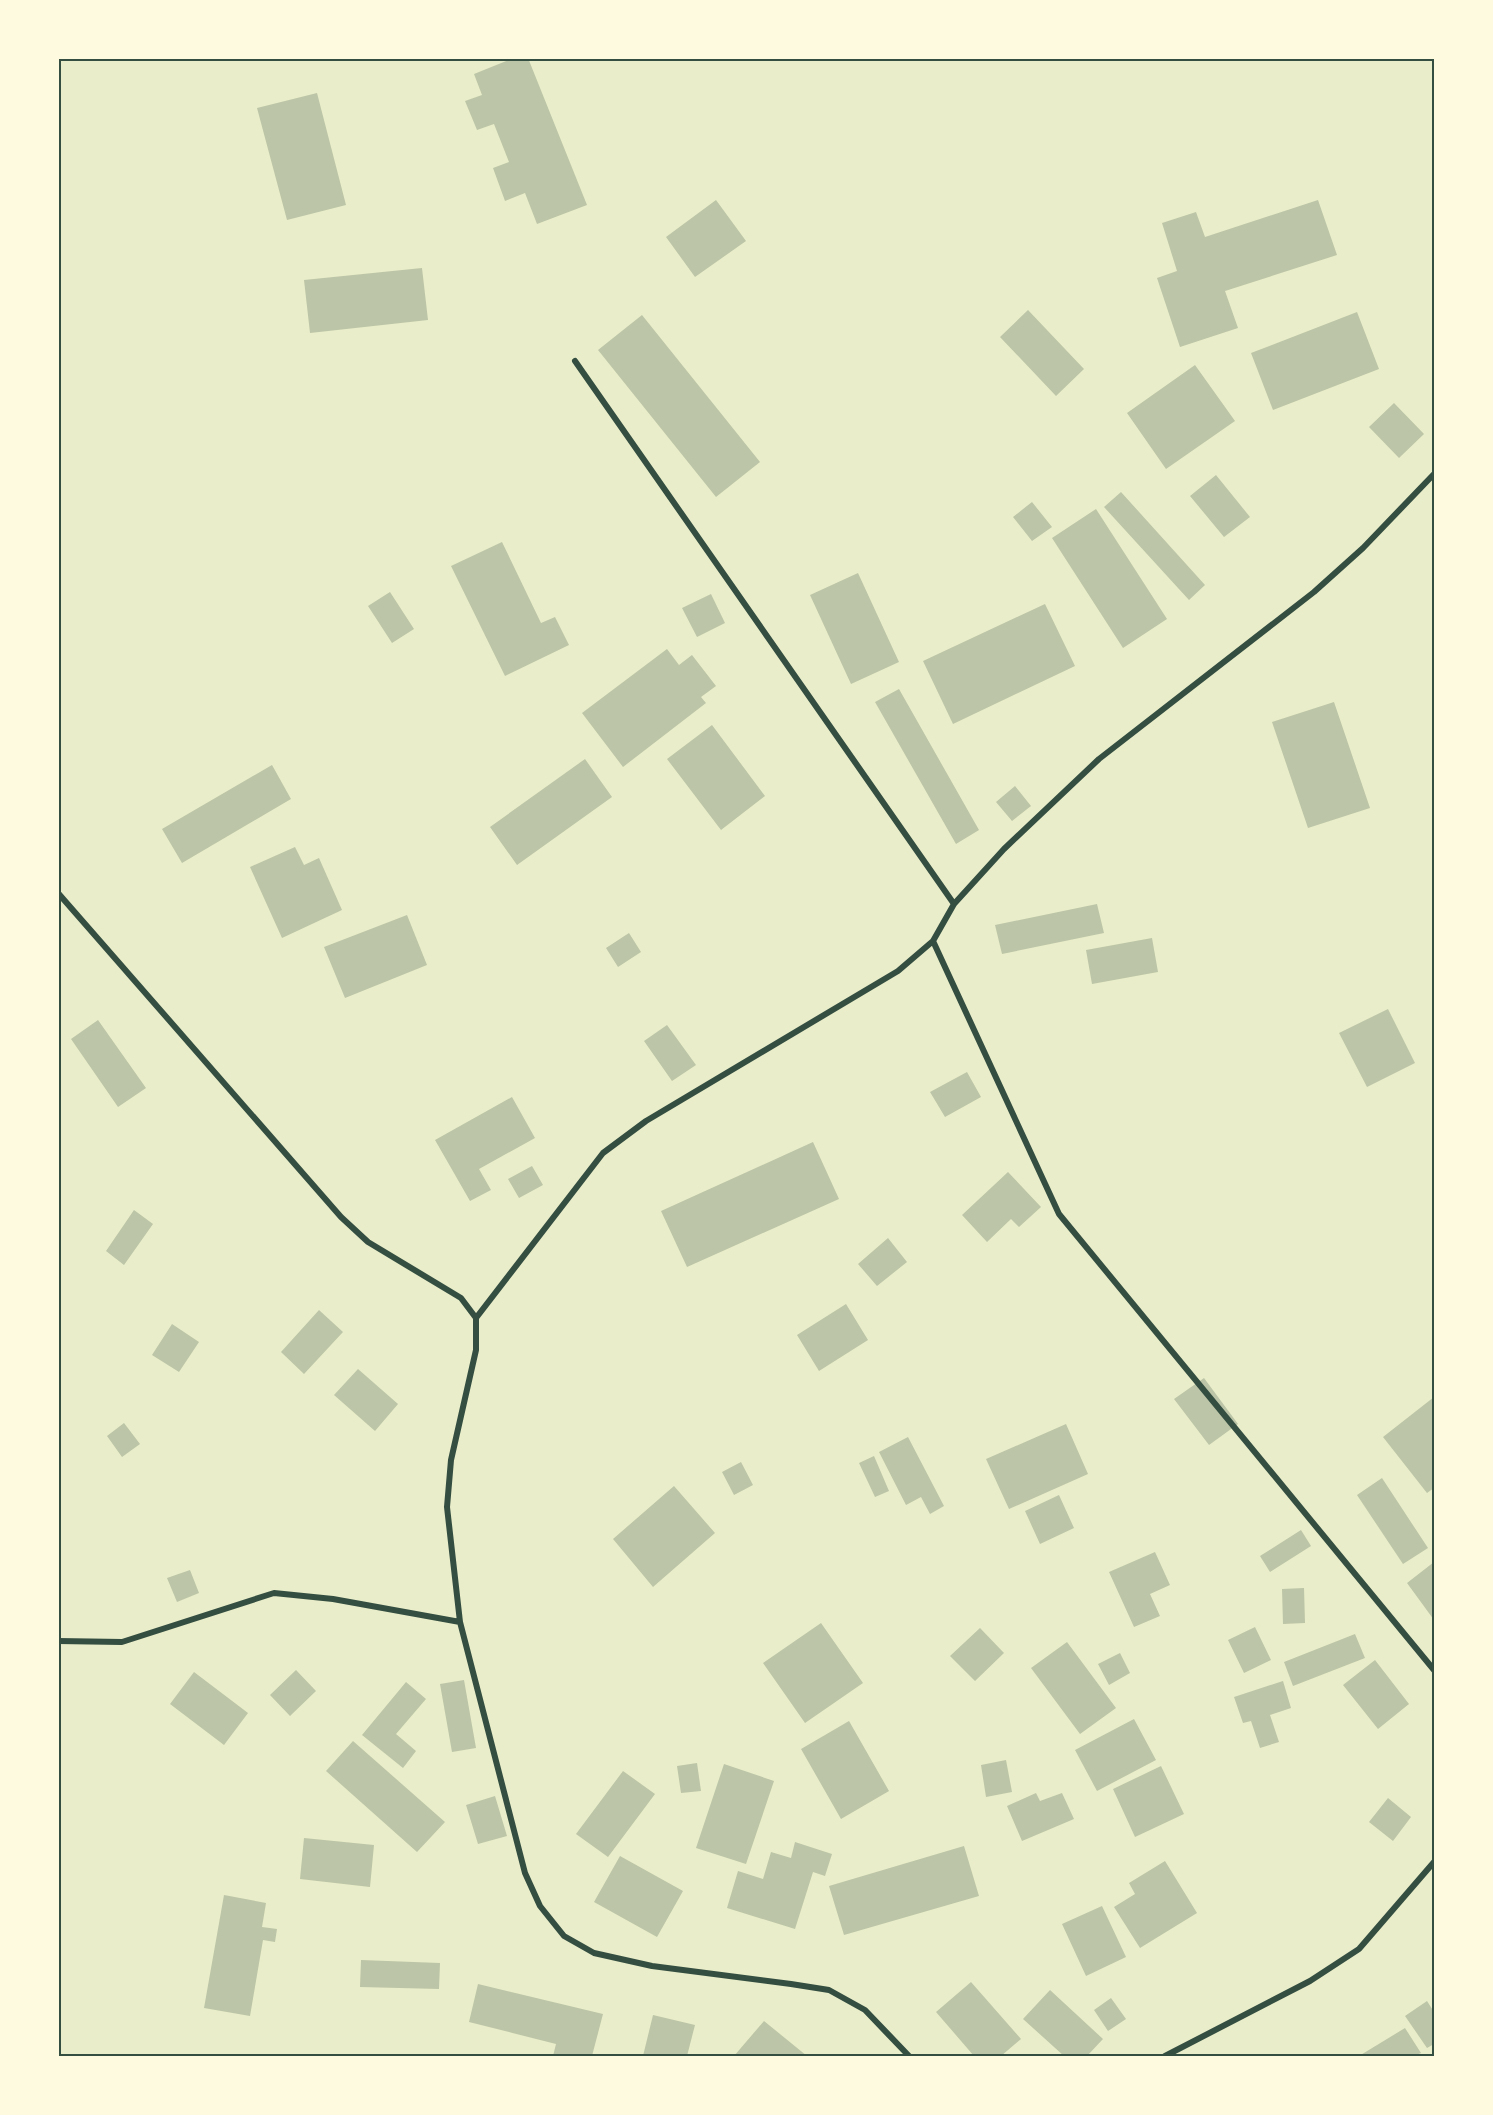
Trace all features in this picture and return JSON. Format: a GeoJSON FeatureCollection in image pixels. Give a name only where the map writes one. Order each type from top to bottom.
{"type":"FeatureCollection","features":[{"type":"Feature","properties":{"kind":"street"},"geometry":{"type":"LineString","coordinates":[[575,361],[954,904]]}},
{"type":"Feature","properties":{"kind":"street"},"geometry":{"type":"LineString","coordinates":[[476,1318],[603,1153],[646,1121],[898,971],[933,940],[954,904],[1004,849],[1099,759],[1314,592],[1363,549],[1434,474]]}},
{"type":"Feature","properties":{"kind":"street"},"geometry":{"type":"LineString","coordinates":[[58,893],[341,1217],[368,1242],[461,1298],[476,1318],[476,1350],[451,1460],[447,1507],[460,1622],[525,1873],[540,1905],[564,1936],[594,1953],[652,1966],[791,1983],[829,1990],[865,2010],[909,2056]]}},
{"type":"Feature","properties":{"kind":"street"},"geometry":{"type":"LineString","coordinates":[[933,940],[1059,1214],[1434,1670]]}},
{"type":"Feature","properties":{"kind":"street"},"geometry":{"type":"LineString","coordinates":[[58,1641],[122,1642],[274,1593],[333,1599],[460,1622]]}},
{"type":"Feature","properties":{"kind":"street"},"geometry":{"type":"LineString","coordinates":[[1165,2056],[1310,1981],[1359,1949],[1434,1862]]}},
{"type":"Feature","properties":{"kind":"building"},"geometry":{"type":"Polygon","coordinates":[[[514,58],[528,58],[587,205],[537,224],[525,193],[505,201],[493,168],[509,162],[494,124],[477,130],[465,101],[482,95],[474,74],[514,58]]]}},
{"type":"Feature","properties":{"kind":"building"},"geometry":{"type":"Polygon","coordinates":[[[317,93],[346,205],[287,220],[257,108],[317,93]]]}},
{"type":"Feature","properties":{"kind":"building"},"geometry":{"type":"Polygon","coordinates":[[[716,200],[746,241],[695,277],[666,237],[716,200]]]}},
{"type":"Feature","properties":{"kind":"building"},"geometry":{"type":"Polygon","coordinates":[[[1318,200],[1337,255],[1225,291],[1238,328],[1180,347],[1157,278],[1177,271],[1162,223],[1196,212],[1205,237],[1318,200]]]}},
{"type":"Feature","properties":{"kind":"building"},"geometry":{"type":"Polygon","coordinates":[[[422,268],[428,320],[310,333],[304,280],[422,268]]]}},
{"type":"Feature","properties":{"kind":"building"},"geometry":{"type":"Polygon","coordinates":[[[1028,310],[1084,369],[1056,396],[1000,337],[1028,310]]]}},
{"type":"Feature","properties":{"kind":"building"},"geometry":{"type":"Polygon","coordinates":[[[1357,312],[1379,369],[1273,410],[1251,353],[1357,312]]]}},
{"type":"Feature","properties":{"kind":"building"},"geometry":{"type":"Polygon","coordinates":[[[642,315],[760,462],[716,497],[598,350],[642,315]]]}},
{"type":"Feature","properties":{"kind":"building"},"geometry":{"type":"Polygon","coordinates":[[[1195,365],[1235,421],[1166,469],[1127,413],[1195,365]]]}},
{"type":"Feature","properties":{"kind":"building"},"geometry":{"type":"Polygon","coordinates":[[[1394,403],[1424,434],[1399,458],[1369,427],[1394,403]]]}},
{"type":"Feature","properties":{"kind":"building"},"geometry":{"type":"Polygon","coordinates":[[[1216,475],[1250,517],[1224,537],[1190,496],[1216,475]]]}},
{"type":"Feature","properties":{"kind":"building"},"geometry":{"type":"Polygon","coordinates":[[[1121,492],[1205,585],[1189,600],[1104,507],[1121,492]]]}},
{"type":"Feature","properties":{"kind":"building"},"geometry":{"type":"Polygon","coordinates":[[[1032,502],[1052,527],[1032,541],[1013,517],[1032,502]]]}},
{"type":"Feature","properties":{"kind":"building"},"geometry":{"type":"Polygon","coordinates":[[[1096,509],[1167,619],[1123,648],[1052,538],[1096,509]]]}},
{"type":"Feature","properties":{"kind":"building"},"geometry":{"type":"Polygon","coordinates":[[[502,542],[541,623],[555,617],[569,645],[505,676],[451,566],[502,542]]]}},
{"type":"Feature","properties":{"kind":"building"},"geometry":{"type":"Polygon","coordinates":[[[858,573],[899,662],[851,684],[810,595],[858,573]]]}},
{"type":"Feature","properties":{"kind":"building"},"geometry":{"type":"Polygon","coordinates":[[[390,592],[414,629],[392,643],[368,606],[390,592]]]}},
{"type":"Feature","properties":{"kind":"building"},"geometry":{"type":"Polygon","coordinates":[[[711,594],[725,623],[697,637],[682,608],[711,594]]]}},
{"type":"Feature","properties":{"kind":"building"},"geometry":{"type":"Polygon","coordinates":[[[1045,604],[1075,666],[953,724],[923,661],[1045,604]]]}},
{"type":"Feature","properties":{"kind":"building"},"geometry":{"type":"Polygon","coordinates":[[[667,649],[679,665],[692,655],[716,686],[701,697],[706,703],[623,767],[582,713],[667,649]]]}},
{"type":"Feature","properties":{"kind":"building"},"geometry":{"type":"Polygon","coordinates":[[[899,689],[979,830],[956,844],[875,702],[899,689]]]}},
{"type":"Feature","properties":{"kind":"building"},"geometry":{"type":"Polygon","coordinates":[[[1334,702],[1370,808],[1308,828],[1272,722],[1334,702]]]}},
{"type":"Feature","properties":{"kind":"building"},"geometry":{"type":"Polygon","coordinates":[[[712,725],[765,796],[721,830],[667,759],[712,725]]]}},
{"type":"Feature","properties":{"kind":"building"},"geometry":{"type":"Polygon","coordinates":[[[585,759],[612,797],[517,865],[490,827],[585,759]]]}},
{"type":"Feature","properties":{"kind":"building"},"geometry":{"type":"Polygon","coordinates":[[[272,765],[291,799],[182,863],[162,829],[272,765]]]}},
{"type":"Feature","properties":{"kind":"building"},"geometry":{"type":"Polygon","coordinates":[[[1015,786],[1031,806],[1012,821],[996,802],[1015,786]]]}},
{"type":"Feature","properties":{"kind":"building"},"geometry":{"type":"Polygon","coordinates":[[[295,847],[304,865],[319,858],[342,910],[282,938],[250,867],[295,847]]]}},
{"type":"Feature","properties":{"kind":"building"},"geometry":{"type":"Polygon","coordinates":[[[1097,904],[1104,933],[1002,954],[995,925],[1097,904]]]}},
{"type":"Feature","properties":{"kind":"building"},"geometry":{"type":"Polygon","coordinates":[[[407,915],[427,965],[345,998],[324,947],[407,915]]]}},
{"type":"Feature","properties":{"kind":"building"},"geometry":{"type":"Polygon","coordinates":[[[629,933],[641,952],[618,967],[606,948],[629,933]]]}},
{"type":"Feature","properties":{"kind":"building"},"geometry":{"type":"Polygon","coordinates":[[[1152,938],[1158,972],[1092,984],[1086,950],[1152,938]]]}},
{"type":"Feature","properties":{"kind":"building"},"geometry":{"type":"Polygon","coordinates":[[[1388,1009],[1415,1063],[1367,1087],[1339,1033],[1388,1009]]]}},
{"type":"Feature","properties":{"kind":"building"},"geometry":{"type":"Polygon","coordinates":[[[98,1020],[146,1088],[118,1107],[71,1039],[98,1020]]]}},
{"type":"Feature","properties":{"kind":"building"},"geometry":{"type":"Polygon","coordinates":[[[667,1025],[696,1065],[672,1081],[644,1041],[667,1025]]]}},
{"type":"Feature","properties":{"kind":"building"},"geometry":{"type":"Polygon","coordinates":[[[967,1072],[981,1097],[945,1117],[930,1092],[967,1072]]]}},
{"type":"Feature","properties":{"kind":"building"},"geometry":{"type":"Polygon","coordinates":[[[512,1097],[535,1138],[479,1169],[491,1190],[470,1201],[435,1140],[512,1097]]]}},
{"type":"Feature","properties":{"kind":"building"},"geometry":{"type":"Polygon","coordinates":[[[813,1142],[839,1199],[687,1267],[661,1211],[813,1142]]]}},
{"type":"Feature","properties":{"kind":"building"},"geometry":{"type":"Polygon","coordinates":[[[532,1166],[543,1185],[519,1198],[508,1179],[532,1166]]]}},
{"type":"Feature","properties":{"kind":"building"},"geometry":{"type":"Polygon","coordinates":[[[1008,1172],[1041,1207],[1019,1227],[1011,1219],[987,1242],[962,1215],[1008,1172]]]}},
{"type":"Feature","properties":{"kind":"building"},"geometry":{"type":"Polygon","coordinates":[[[134,1210],[153,1224],[124,1265],[106,1251],[134,1210]]]}},
{"type":"Feature","properties":{"kind":"building"},"geometry":{"type":"Polygon","coordinates":[[[888,1238],[907,1262],[877,1286],[858,1264],[888,1238]]]}},
{"type":"Feature","properties":{"kind":"building"},"geometry":{"type":"Polygon","coordinates":[[[846,1304],[868,1340],[819,1371],[797,1335],[846,1304]]]}},
{"type":"Feature","properties":{"kind":"building"},"geometry":{"type":"Polygon","coordinates":[[[319,1310],[343,1332],[304,1374],[281,1352],[319,1310]]]}},
{"type":"Feature","properties":{"kind":"building"},"geometry":{"type":"Polygon","coordinates":[[[172,1324],[199,1342],[179,1372],[152,1355],[172,1324]]]}},
{"type":"Feature","properties":{"kind":"building"},"geometry":{"type":"Polygon","coordinates":[[[358,1369],[398,1404],[375,1431],[334,1395],[358,1369]]]}},
{"type":"Feature","properties":{"kind":"building"},"geometry":{"type":"Polygon","coordinates":[[[1204,1378],[1238,1424],[1209,1445],[1174,1399],[1204,1378]]]}},
{"type":"Feature","properties":{"kind":"building"},"geometry":{"type":"Polygon","coordinates":[[[1434,1397],[1434,1488],[1427,1493],[1383,1437],[1434,1397]]]}},
{"type":"Feature","properties":{"kind":"building"},"geometry":{"type":"Polygon","coordinates":[[[124,1423],[140,1444],[122,1457],[107,1436],[124,1423]]]}},
{"type":"Feature","properties":{"kind":"building"},"geometry":{"type":"Polygon","coordinates":[[[1066,1424],[1088,1474],[1009,1509],[986,1459],[1066,1424]]]}},
{"type":"Feature","properties":{"kind":"building"},"geometry":{"type":"Polygon","coordinates":[[[908,1437],[944,1506],[930,1514],[921,1497],[906,1505],[879,1452],[908,1437]]]}},
{"type":"Feature","properties":{"kind":"building"},"geometry":{"type":"Polygon","coordinates":[[[874,1456],[889,1491],[875,1497],[859,1463],[874,1456]]]}},
{"type":"Feature","properties":{"kind":"building"},"geometry":{"type":"Polygon","coordinates":[[[741,1462],[753,1485],[734,1495],[722,1472],[741,1462]]]}},
{"type":"Feature","properties":{"kind":"building"},"geometry":{"type":"Polygon","coordinates":[[[1382,1478],[1428,1548],[1403,1564],[1357,1495],[1382,1478]]]}},
{"type":"Feature","properties":{"kind":"building"},"geometry":{"type":"Polygon","coordinates":[[[674,1486],[715,1533],[653,1587],[613,1539],[674,1486]]]}},
{"type":"Feature","properties":{"kind":"building"},"geometry":{"type":"Polygon","coordinates":[[[1059,1495],[1074,1528],[1040,1544],[1025,1511],[1059,1495]]]}},
{"type":"Feature","properties":{"kind":"building"},"geometry":{"type":"Polygon","coordinates":[[[1301,1530],[1311,1546],[1270,1572],[1260,1556],[1301,1530]]]}},
{"type":"Feature","properties":{"kind":"building"},"geometry":{"type":"Polygon","coordinates":[[[1155,1552],[1170,1585],[1150,1594],[1160,1616],[1134,1627],[1109,1572],[1155,1552]]]}},
{"type":"Feature","properties":{"kind":"building"},"geometry":{"type":"Polygon","coordinates":[[[1434,1562],[1434,1620],[1407,1583],[1434,1562]]]}},
{"type":"Feature","properties":{"kind":"building"},"geometry":{"type":"Polygon","coordinates":[[[190,1570],[199,1593],[177,1602],[167,1578],[190,1570]]]}},
{"type":"Feature","properties":{"kind":"building"},"geometry":{"type":"Polygon","coordinates":[[[1304,1588],[1305,1623],[1283,1624],[1282,1589],[1304,1588]]]}},
{"type":"Feature","properties":{"kind":"building"},"geometry":{"type":"Polygon","coordinates":[[[821,1623],[863,1683],[805,1723],[763,1663],[821,1623]]]}},
{"type":"Feature","properties":{"kind":"building"},"geometry":{"type":"Polygon","coordinates":[[[1255,1627],[1271,1660],[1244,1673],[1228,1640],[1255,1627]]]}},
{"type":"Feature","properties":{"kind":"building"},"geometry":{"type":"Polygon","coordinates":[[[980,1628],[1004,1653],[975,1681],[950,1656],[980,1628]]]}},
{"type":"Feature","properties":{"kind":"building"},"geometry":{"type":"Polygon","coordinates":[[[1355,1634],[1365,1658],[1293,1686],[1284,1662],[1355,1634]]]}},
{"type":"Feature","properties":{"kind":"building"},"geometry":{"type":"Polygon","coordinates":[[[1067,1642],[1116,1708],[1080,1734],[1031,1668],[1067,1642]]]}},
{"type":"Feature","properties":{"kind":"building"},"geometry":{"type":"Polygon","coordinates":[[[1120,1653],[1130,1673],[1109,1685],[1098,1664],[1120,1653]]]}},
{"type":"Feature","properties":{"kind":"building"},"geometry":{"type":"Polygon","coordinates":[[[1375,1660],[1409,1704],[1378,1729],[1343,1685],[1375,1660]]]}},
{"type":"Feature","properties":{"kind":"building"},"geometry":{"type":"Polygon","coordinates":[[[296,1670],[316,1691],[290,1716],[270,1695],[296,1670]]]}},
{"type":"Feature","properties":{"kind":"building"},"geometry":{"type":"Polygon","coordinates":[[[194,1672],[248,1713],[224,1745],[170,1704],[194,1672]]]}},
{"type":"Feature","properties":{"kind":"building"},"geometry":{"type":"Polygon","coordinates":[[[464,1680],[476,1748],[452,1752],[440,1684],[464,1680]]]}},
{"type":"Feature","properties":{"kind":"building"},"geometry":{"type":"Polygon","coordinates":[[[1283,1681],[1291,1708],[1270,1715],[1279,1742],[1260,1748],[1251,1721],[1243,1723],[1234,1697],[1283,1681]]]}},
{"type":"Feature","properties":{"kind":"building"},"geometry":{"type":"Polygon","coordinates":[[[406,1682],[426,1699],[396,1734],[416,1751],[403,1768],[362,1735],[406,1682]]]}},
{"type":"Feature","properties":{"kind":"building"},"geometry":{"type":"Polygon","coordinates":[[[1134,1719],[1156,1760],[1097,1791],[1075,1750],[1134,1719]]]}},
{"type":"Feature","properties":{"kind":"building"},"geometry":{"type":"Polygon","coordinates":[[[849,1721],[889,1791],[841,1819],[801,1749],[849,1721]]]}},
{"type":"Feature","properties":{"kind":"building"},"geometry":{"type":"Polygon","coordinates":[[[353,1741],[445,1822],[417,1852],[326,1771],[353,1741]]]}},
{"type":"Feature","properties":{"kind":"building"},"geometry":{"type":"Polygon","coordinates":[[[1006,1760],[1012,1792],[986,1797],[981,1765],[1006,1760]]]}},
{"type":"Feature","properties":{"kind":"building"},"geometry":{"type":"Polygon","coordinates":[[[697,1763],[701,1791],[681,1793],[677,1766],[697,1763]]]}},
{"type":"Feature","properties":{"kind":"building"},"geometry":{"type":"Polygon","coordinates":[[[724,1764],[774,1781],[746,1864],[696,1848],[724,1764]]]}},
{"type":"Feature","properties":{"kind":"building"},"geometry":{"type":"Polygon","coordinates":[[[1161,1766],[1184,1814],[1135,1837],[1113,1789],[1161,1766]]]}},
{"type":"Feature","properties":{"kind":"building"},"geometry":{"type":"Polygon","coordinates":[[[623,1771],[655,1794],[608,1857],[576,1834],[623,1771]]]}},
{"type":"Feature","properties":{"kind":"building"},"geometry":{"type":"Polygon","coordinates":[[[1036,1793],[1040,1801],[1062,1793],[1074,1819],[1022,1841],[1007,1806],[1036,1793]]]}},
{"type":"Feature","properties":{"kind":"building"},"geometry":{"type":"Polygon","coordinates":[[[495,1796],[507,1836],[478,1844],[466,1805],[495,1796]]]}},
{"type":"Feature","properties":{"kind":"building"},"geometry":{"type":"Polygon","coordinates":[[[1388,1798],[1411,1817],[1393,1841],[1369,1822],[1388,1798]]]}},
{"type":"Feature","properties":{"kind":"building"},"geometry":{"type":"Polygon","coordinates":[[[304,1838],[374,1845],[370,1887],[300,1879],[304,1838]]]}},
{"type":"Feature","properties":{"kind":"building"},"geometry":{"type":"Polygon","coordinates":[[[795,1842],[832,1854],[825,1876],[813,1872],[795,1929],[727,1908],[738,1871],[763,1879],[771,1852],[791,1858],[795,1842]]]}},
{"type":"Feature","properties":{"kind":"building"},"geometry":{"type":"Polygon","coordinates":[[[964,1846],[979,1896],[844,1935],[829,1886],[964,1846]]]}},
{"type":"Feature","properties":{"kind":"building"},"geometry":{"type":"Polygon","coordinates":[[[620,1856],[683,1891],[657,1937],[594,1902],[620,1856]]]}},
{"type":"Feature","properties":{"kind":"building"},"geometry":{"type":"Polygon","coordinates":[[[1165,1861],[1197,1913],[1140,1948],[1114,1907],[1135,1894],[1129,1883],[1165,1861]]]}},
{"type":"Feature","properties":{"kind":"building"},"geometry":{"type":"Polygon","coordinates":[[[224,1895],[266,1903],[262,1927],[277,1929],[275,1942],[263,1940],[250,2016],[204,2008],[224,1895]]]}},
{"type":"Feature","properties":{"kind":"building"},"geometry":{"type":"Polygon","coordinates":[[[1102,1906],[1126,1957],[1086,1976],[1062,1924],[1102,1906]]]}},
{"type":"Feature","properties":{"kind":"building"},"geometry":{"type":"Polygon","coordinates":[[[361,1960],[440,1963],[439,1989],[360,1987],[361,1960]]]}},
{"type":"Feature","properties":{"kind":"building"},"geometry":{"type":"Polygon","coordinates":[[[971,1982],[1021,2039],[1001,2056],[974,2056],[936,2012],[971,1982]]]}},
{"type":"Feature","properties":{"kind":"building"},"geometry":{"type":"Polygon","coordinates":[[[478,1984],[603,2014],[592,2056],[553,2056],[556,2044],[469,2022],[478,1984]]]}},
{"type":"Feature","properties":{"kind":"building"},"geometry":{"type":"Polygon","coordinates":[[[1050,1990],[1103,2039],[1087,2056],[1064,2056],[1023,2019],[1050,1990]]]}},
{"type":"Feature","properties":{"kind":"building"},"geometry":{"type":"Polygon","coordinates":[[[1111,1998],[1126,2019],[1108,2031],[1094,2010],[1111,1998]]]}},
{"type":"Feature","properties":{"kind":"building"},"geometry":{"type":"Polygon","coordinates":[[[1427,2001],[1434,2012],[1434,2044],[1427,2048],[1405,2016],[1427,2001]]]}},
{"type":"Feature","properties":{"kind":"building"},"geometry":{"type":"Polygon","coordinates":[[[653,2015],[695,2025],[687,2056],[643,2056],[653,2015]]]}},
{"type":"Feature","properties":{"kind":"building"},"geometry":{"type":"Polygon","coordinates":[[[764,2021],[807,2056],[734,2056],[764,2021]]]}},
{"type":"Feature","properties":{"kind":"building"},"geometry":{"type":"Polygon","coordinates":[[[1405,2028],[1421,2053],[1414,2056],[1359,2056],[1405,2028]]]}}]}
